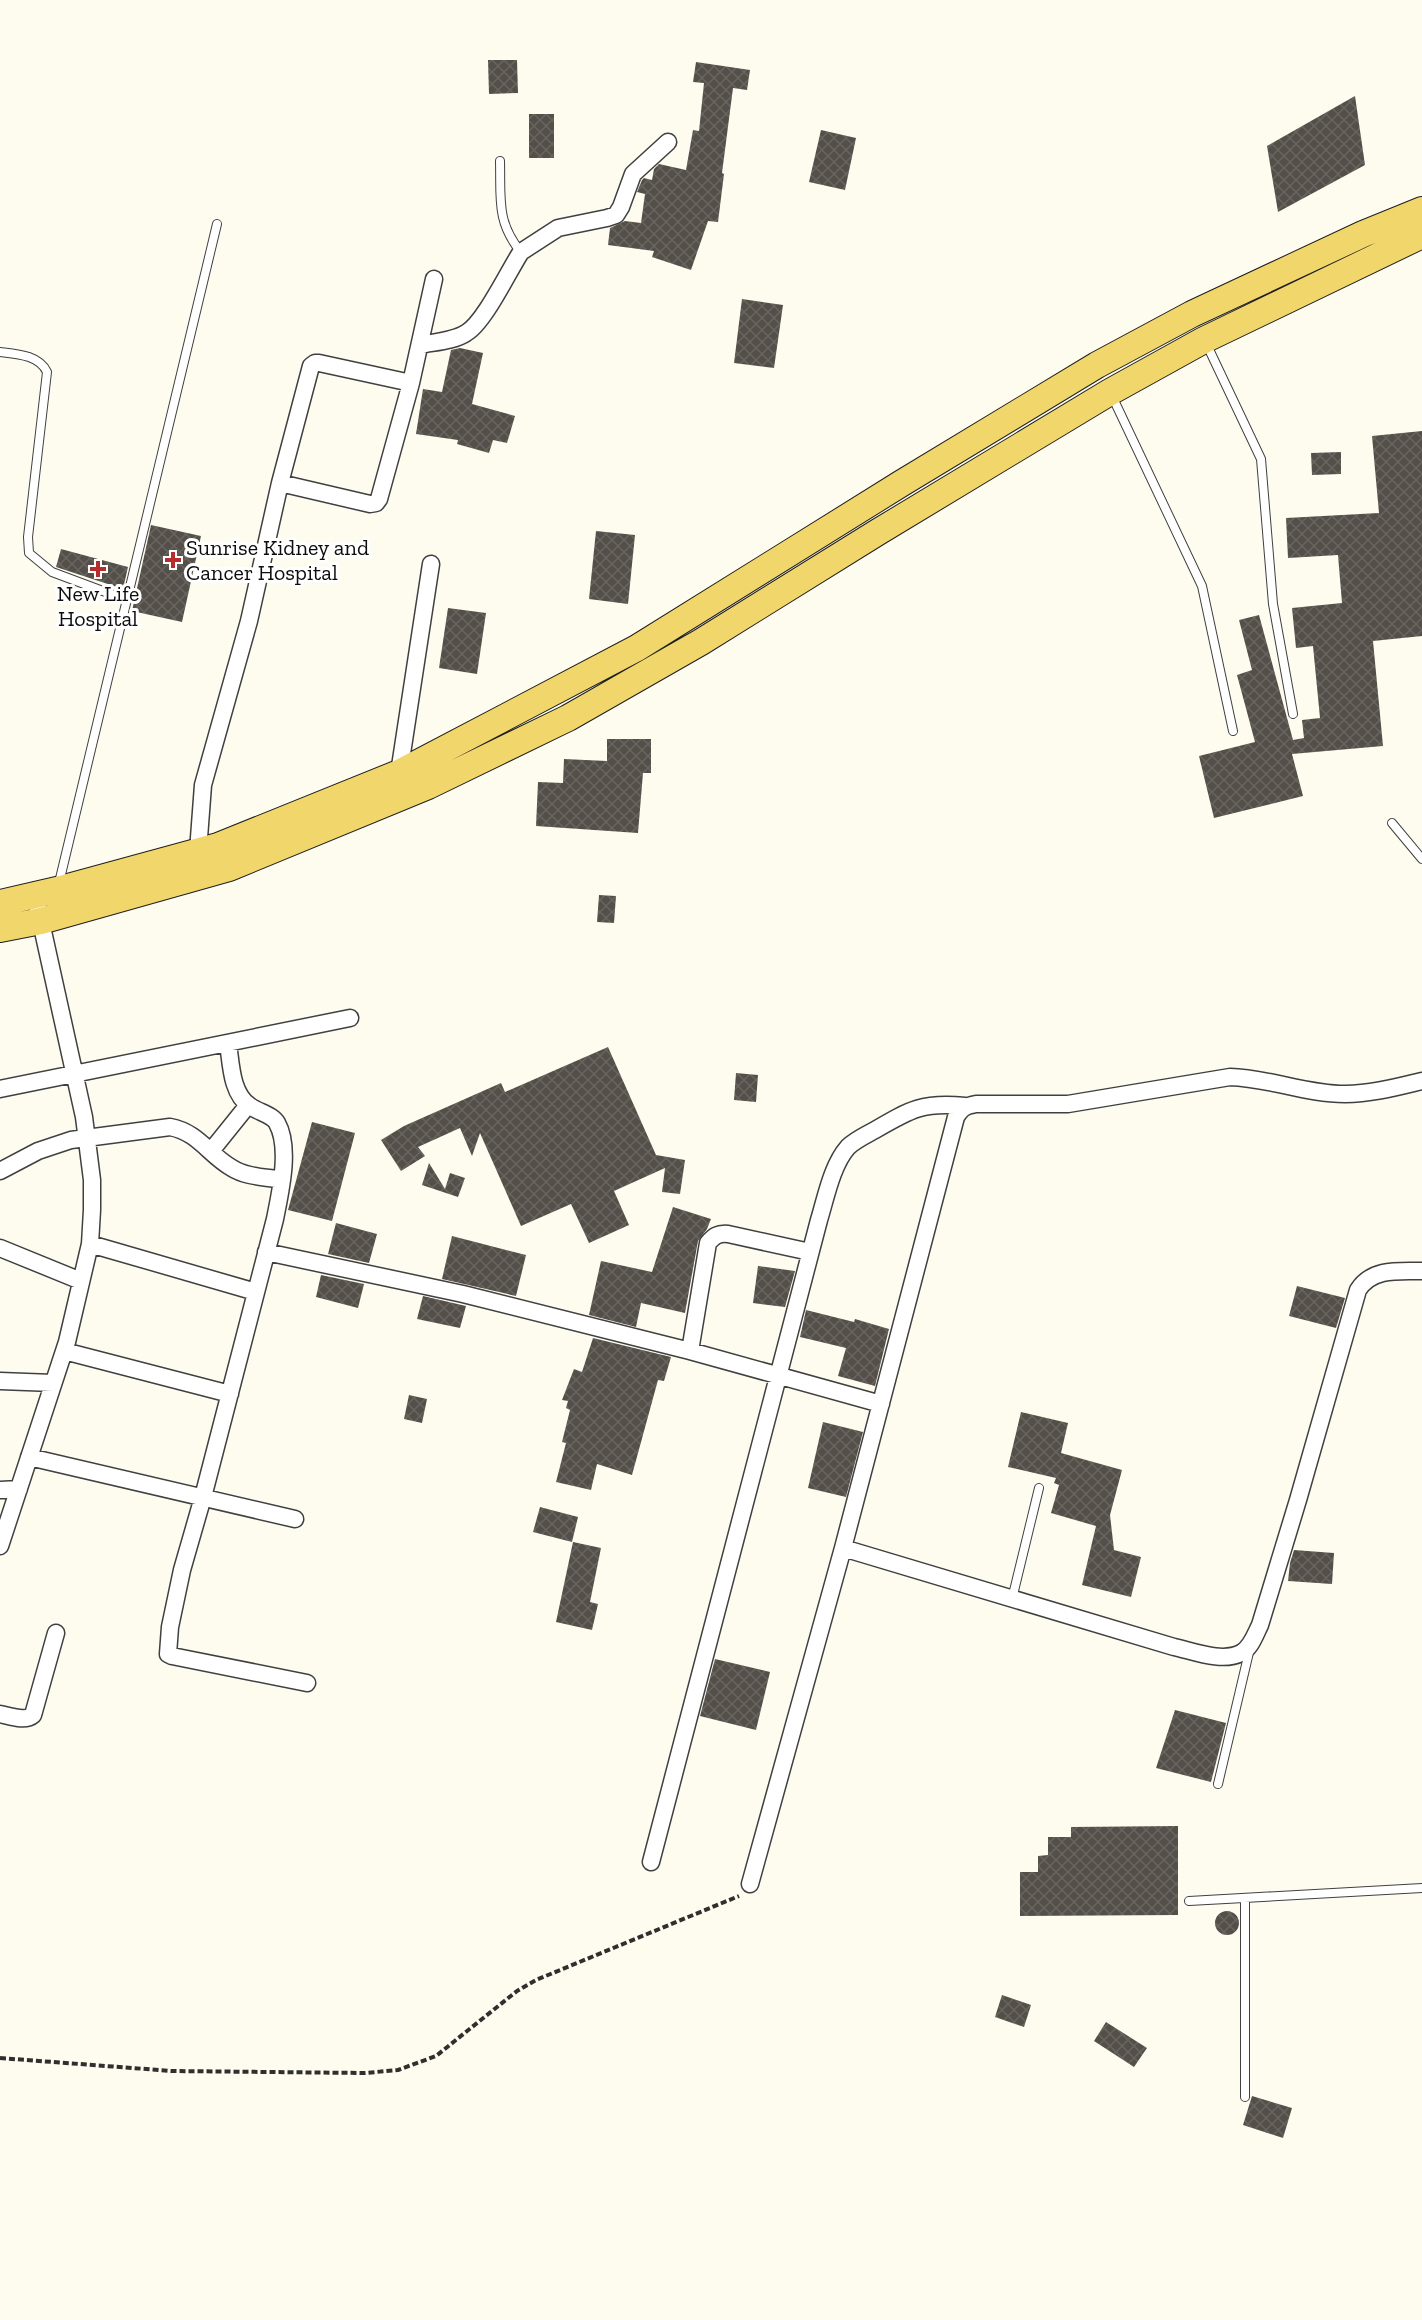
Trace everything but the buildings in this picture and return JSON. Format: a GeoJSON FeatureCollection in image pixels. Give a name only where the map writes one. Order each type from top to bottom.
{"type":"FeatureCollection","features":[{"type":"Feature","properties":{"kind":"main road"},"geometry":{"type":"LineString","coordinates":[[0,929],[41,921],[229,868],[428,786],[568,718],[671,659],[1110,392],[1204,340],[1418,230]]}},
{"type":"Feature","properties":{"kind":"main road"},"geometry":{"type":"LineString","coordinates":[[0,903],[46,893],[218,846],[399,773],[637,648],[1096,365],[1191,314],[1363,234],[1418,230]]}},
{"type":"Feature","properties":{"kind":"main road"},"geometry":{"type":"LineString","coordinates":[[973,440],[988,465]]}},
{"type":"Feature","properties":{"kind":"street"},"geometry":{"type":"LineString","coordinates":[[420,345],[464,335],[471,330],[482,317],[521,252],[558,228],[608,218],[616,214],[621,207],[633,174],[668,142]]}},
{"type":"Feature","properties":{"kind":"street"},"geometry":{"type":"LineString","coordinates":[[280,483],[370,504],[376,503],[411,383],[434,279]]}},
{"type":"Feature","properties":{"kind":"street"},"geometry":{"type":"LineString","coordinates":[[198,851],[203,785],[249,621],[280,483],[311,366],[315,363],[411,383]]}},
{"type":"Feature","properties":{"kind":"street"},"geometry":{"type":"LineString","coordinates":[[399,773],[431,564]]}},
{"type":"Feature","properties":{"kind":"street"},"geometry":{"type":"LineString","coordinates":[[0,1546],[64,1351],[90,1244],[92,1180],[74,1074],[41,921],[46,893]]}},
{"type":"Feature","properties":{"kind":"street"},"geometry":{"type":"LineString","coordinates":[[0,1089],[350,1018]]}},
{"type":"Feature","properties":{"kind":"street"},"geometry":{"type":"LineString","coordinates":[[228,1043],[233,1075],[239,1093],[248,1105],[276,1120],[282,1146],[282,1180],[230,1394],[182,1570],[170,1627],[168,1654],[307,1683]]}},
{"type":"Feature","properties":{"kind":"street"},"geometry":{"type":"LineString","coordinates":[[651,1862],[810,1252],[839,1161],[848,1147],[912,1108],[927,1105],[1068,1104],[1230,1077],[1249,1078],[1343,1094],[1368,1092],[1422,1081]]}},
{"type":"Feature","properties":{"kind":"street"},"geometry":{"type":"LineString","coordinates":[[211,1151],[248,1105]]}},
{"type":"Feature","properties":{"kind":"street"},"geometry":{"type":"LineString","coordinates":[[750,1884],[843,1548],[956,1116],[965,1106]]}},
{"type":"Feature","properties":{"kind":"street"},"geometry":{"type":"LineString","coordinates":[[0,1171],[38,1151],[86,1137],[170,1127],[189,1133],[231,1168],[243,1173],[282,1180]]}},
{"type":"Feature","properties":{"kind":"street"},"geometry":{"type":"LineString","coordinates":[[690,1351],[708,1243],[713,1236],[728,1234],[810,1252]]}},
{"type":"Feature","properties":{"kind":"street"},"geometry":{"type":"LineString","coordinates":[[90,1244],[256,1292]]}},
{"type":"Feature","properties":{"kind":"street"},"geometry":{"type":"LineString","coordinates":[[0,1248],[81,1281]]}},
{"type":"Feature","properties":{"kind":"street"},"geometry":{"type":"LineString","coordinates":[[266,1252],[463,1294],[690,1351],[881,1404]]}},
{"type":"Feature","properties":{"kind":"street"},"geometry":{"type":"LineString","coordinates":[[843,1548],[1174,1647],[1218,1657],[1241,1653],[1251,1645],[1260,1625],[1358,1290],[1373,1274],[1422,1271]]}},
{"type":"Feature","properties":{"kind":"street"},"geometry":{"type":"LineString","coordinates":[[64,1351],[230,1394]]}},
{"type":"Feature","properties":{"kind":"street"},"geometry":{"type":"LineString","coordinates":[[0,1380],[53,1383]]}},
{"type":"Feature","properties":{"kind":"street"},"geometry":{"type":"LineString","coordinates":[[29,1457],[295,1519]]}},
{"type":"Feature","properties":{"kind":"street"},"geometry":{"type":"LineString","coordinates":[[0,1490],[19,1489]]}},
{"type":"Feature","properties":{"kind":"street"},"geometry":{"type":"LineString","coordinates":[[0,1714],[24,1719],[29,1719],[33,1715],[56,1633]]}},
{"type":"Feature","properties":{"kind":"lane"},"geometry":{"type":"LineString","coordinates":[[500,161],[501,208],[504,227],[521,252]]}},
{"type":"Feature","properties":{"kind":"lane"},"geometry":{"type":"LineString","coordinates":[[46,893],[126,600],[217,224]]}},
{"type":"Feature","properties":{"kind":"lane"},"geometry":{"type":"LineString","coordinates":[[1204,340],[1262,459],[1273,604],[1293,714]]}},
{"type":"Feature","properties":{"kind":"lane"},"geometry":{"type":"LineString","coordinates":[[0,352],[36,360],[47,372],[28,537],[29,553],[52,572],[126,600]]}},
{"type":"Feature","properties":{"kind":"lane"},"geometry":{"type":"LineString","coordinates":[[1110,392],[1202,586],[1233,731]]}},
{"type":"Feature","properties":{"kind":"lane"},"geometry":{"type":"LineString","coordinates":[[1392,823],[1422,859]]}},
{"type":"Feature","properties":{"kind":"lane"},"geometry":{"type":"LineString","coordinates":[[1012,1599],[1039,1488]]}},
{"type":"Feature","properties":{"kind":"lane"},"geometry":{"type":"LineString","coordinates":[[1218,1784],[1251,1645]]}},
{"type":"Feature","properties":{"kind":"lane"},"geometry":{"type":"LineString","coordinates":[[1189,1901],[1422,1888]]}},
{"type":"Feature","properties":{"kind":"lane"},"geometry":{"type":"LineString","coordinates":[[1245,1898],[1245,2097]]}},
{"type":"Feature","properties":{"kind":"path"},"geometry":{"type":"LineString","coordinates":[[0,2058],[172,2071],[365,2073],[398,2070],[436,2056],[456,2043],[517,1991],[536,1980],[731,1900],[739,1896],[750,1884]]}},
{"type":"Feature","properties":{"kind":"place","name":"Sunrise Kidney and Cancer Hospital"},"geometry":{"type":"Point","coordinates":[173,560]}},
{"type":"Feature","properties":{"kind":"place","name":"New Life Hospital"},"geometry":{"type":"Point","coordinates":[98,569]}}]}
